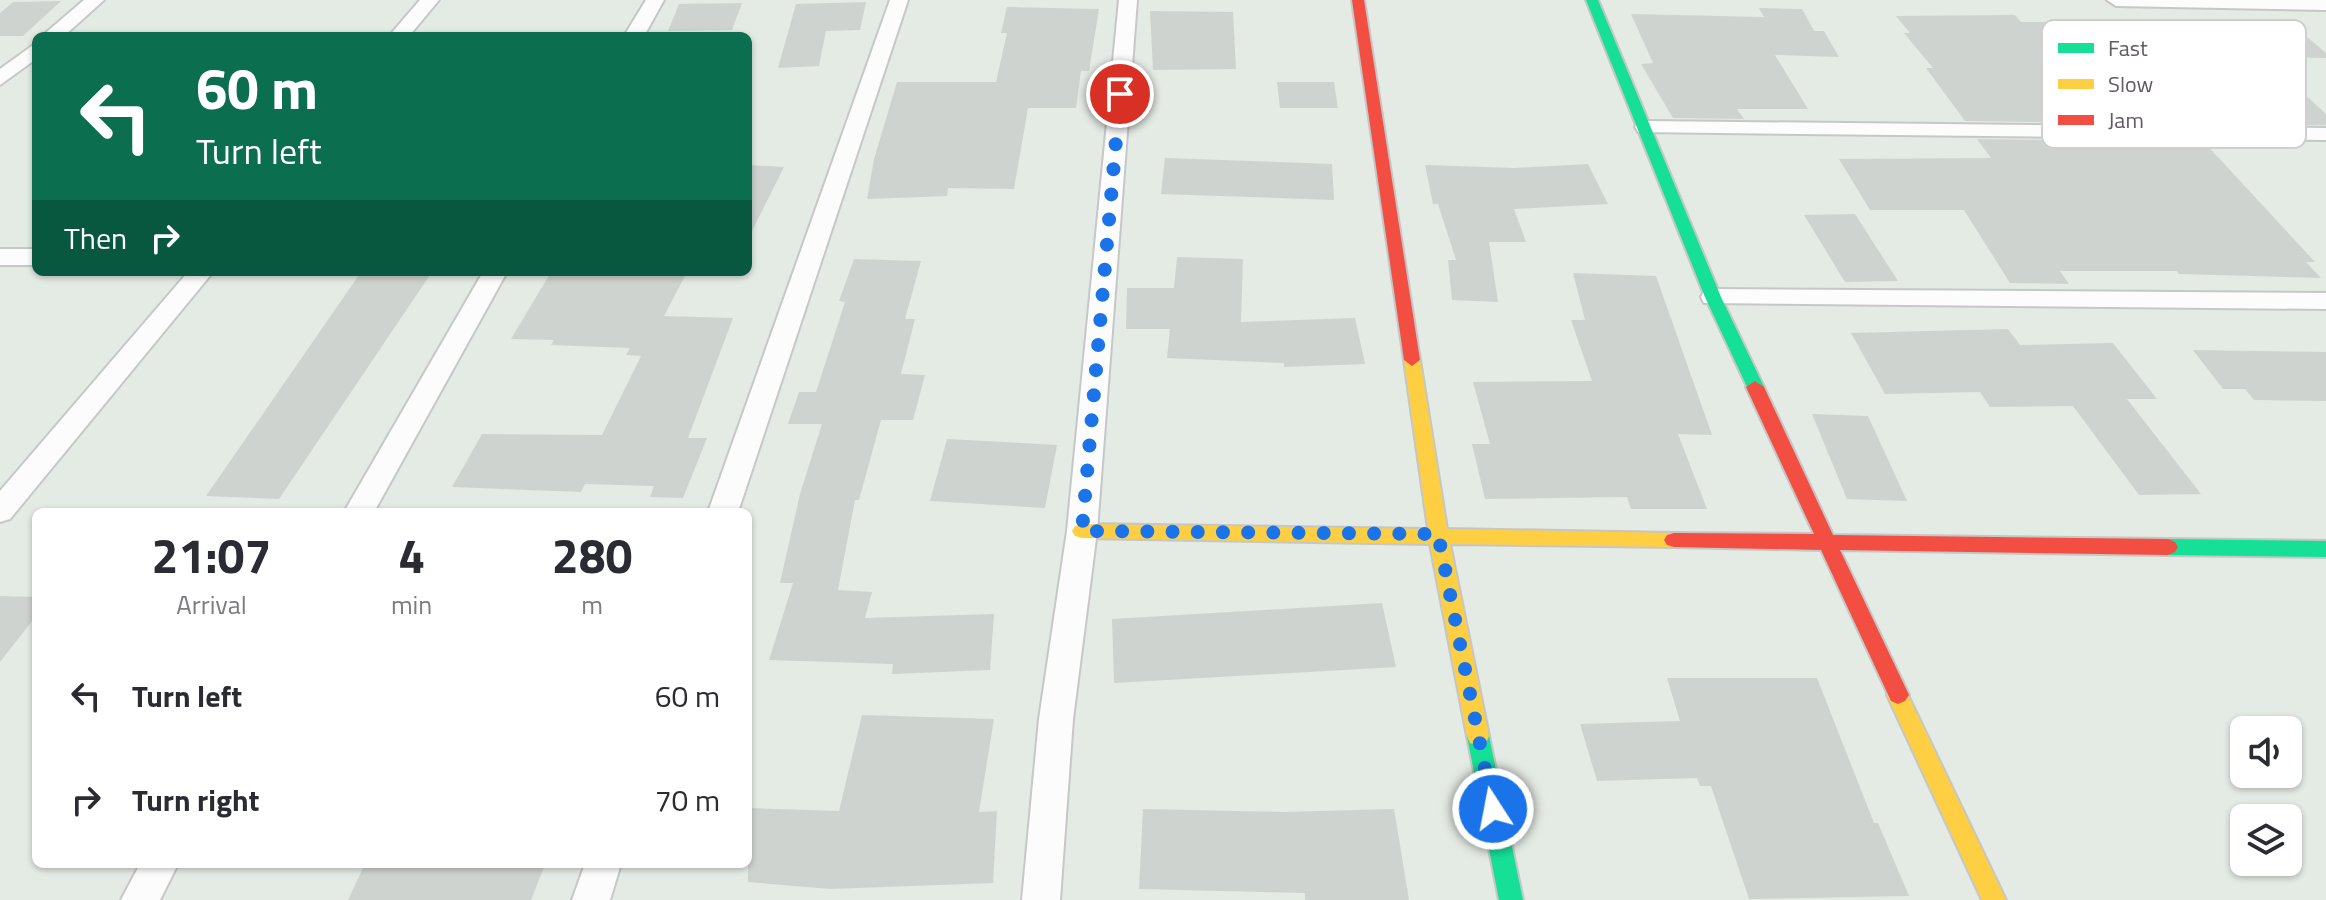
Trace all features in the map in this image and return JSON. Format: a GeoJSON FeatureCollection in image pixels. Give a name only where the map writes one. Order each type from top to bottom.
{"type":"FeatureCollection","features":[{"type":"Feature","properties":{"kind":"street"},"geometry":{"type":"LineString","coordinates":[[57,32],[95,0]]}},
{"type":"Feature","properties":{"kind":"street"},"geometry":{"type":"LineString","coordinates":[[402,32],[430,0]]}},
{"type":"Feature","properties":{"kind":"street"},"geometry":{"type":"LineString","coordinates":[[636,32],[655,0]]}},
{"type":"Feature","properties":{"kind":"street"},"geometry":{"type":"LineString","coordinates":[[724,508],[899,0]]}},
{"type":"Feature","properties":{"kind":"street"},"geometry":{"type":"LineString","coordinates":[[1041,900],[1056,719],[1082,531],[1128,0]]}},
{"type":"Feature","properties":{"kind":"street"},"geometry":{"type":"LineString","coordinates":[[1358,0],[1438,534],[1511,900]]}},
{"type":"Feature","properties":{"kind":"street"},"geometry":{"type":"LineString","coordinates":[[1592,0],[1713,297],[1994,900]]}},
{"type":"Feature","properties":{"kind":"street"},"geometry":{"type":"LineString","coordinates":[[2116,0],[2326,4]]}},
{"type":"Feature","properties":{"kind":"street"},"geometry":{"type":"LineString","coordinates":[[0,79],[32,52]]}},
{"type":"Feature","properties":{"kind":"street"},"geometry":{"type":"LineString","coordinates":[[1646,127],[2042,131]]}},
{"type":"Feature","properties":{"kind":"street"},"geometry":{"type":"LineString","coordinates":[[2306,134],[2326,134]]}},
{"type":"Feature","properties":{"kind":"street"},"geometry":{"type":"LineString","coordinates":[[0,257],[32,257]]}},
{"type":"Feature","properties":{"kind":"street"},"geometry":{"type":"LineString","coordinates":[[0,511],[198,276]]}},
{"type":"Feature","properties":{"kind":"street"},"geometry":{"type":"LineString","coordinates":[[361,508],[493,276]]}},
{"type":"Feature","properties":{"kind":"street"},"geometry":{"type":"LineString","coordinates":[[1713,297],[2326,301]]}},
{"type":"Feature","properties":{"kind":"street"},"geometry":{"type":"LineString","coordinates":[[1082,531],[2326,549]]}},
{"type":"Feature","properties":{"kind":"street"},"geometry":{"type":"LineString","coordinates":[[140,900],[158,868]]}},
{"type":"Feature","properties":{"kind":"street"},"geometry":{"type":"LineString","coordinates":[[591,900],[602,868]]}},
{"type":"Feature","properties":{"kind":"building"},"geometry":{"type":"Polygon","coordinates":[[[61,1],[23,36],[0,36],[0,13],[13,2],[61,1]]]}},
{"type":"Feature","properties":{"kind":"building"},"geometry":{"type":"Polygon","coordinates":[[[866,2],[860,30],[826,31],[819,66],[778,68],[796,4],[866,2]]]}},
{"type":"Feature","properties":{"kind":"building"},"geometry":{"type":"Polygon","coordinates":[[[742,3],[732,30],[668,31],[679,4],[742,3]]]}},
{"type":"Feature","properties":{"kind":"building"},"geometry":{"type":"Polygon","coordinates":[[[1007,7],[1099,9],[1089,71],[1081,71],[1076,108],[1028,108],[1014,189],[948,188],[947,196],[867,199],[874,159],[897,82],[996,82],[1007,33],[1001,33],[1007,7]]]}},
{"type":"Feature","properties":{"kind":"building"},"geometry":{"type":"Polygon","coordinates":[[[1759,8],[1802,9],[1814,31],[1824,31],[1839,57],[1775,55],[1808,109],[1737,109],[1744,119],[1673,118],[1641,64],[1653,63],[1631,14],[1764,17],[1759,8]]]}},
{"type":"Feature","properties":{"kind":"building"},"geometry":{"type":"Polygon","coordinates":[[[1150,11],[1233,12],[1236,69],[1153,70],[1150,11]]]}},
{"type":"Feature","properties":{"kind":"building"},"geometry":{"type":"Polygon","coordinates":[[[2015,15],[2021,22],[2042,22],[2042,122],[1965,121],[1926,68],[1933,68],[1904,33],[1910,33],[1896,16],[2015,15]]]}},
{"type":"Feature","properties":{"kind":"building"},"geometry":{"type":"Polygon","coordinates":[[[2160,19],[2286,19],[2287,20],[2160,19]]]}},
{"type":"Feature","properties":{"kind":"building"},"geometry":{"type":"Polygon","coordinates":[[[2306,36],[2326,53],[2326,58],[2306,58],[2306,36]]]}},
{"type":"Feature","properties":{"kind":"building"},"geometry":{"type":"Polygon","coordinates":[[[1277,82],[1334,82],[1338,108],[1280,108],[1277,82]]]}},
{"type":"Feature","properties":{"kind":"building"},"geometry":{"type":"Polygon","coordinates":[[[2306,96],[2326,114],[2326,125],[2306,125],[2306,96]]]}},
{"type":"Feature","properties":{"kind":"building"},"geometry":{"type":"Polygon","coordinates":[[[1977,139],[2042,140],[2042,148],[2210,148],[2315,262],[2306,262],[2321,278],[2179,274],[2177,271],[2060,271],[2069,284],[2010,283],[1964,210],[1870,210],[1839,159],[1991,158],[1977,139]]]}},
{"type":"Feature","properties":{"kind":"building"},"geometry":{"type":"Polygon","coordinates":[[[1165,158],[1332,164],[1334,200],[1161,194],[1165,158]]]}},
{"type":"Feature","properties":{"kind":"building"},"geometry":{"type":"Polygon","coordinates":[[[1588,164],[1608,204],[1514,209],[1526,242],[1489,242],[1498,302],[1452,300],[1448,260],[1456,260],[1438,204],[1433,204],[1425,165],[1514,168],[1588,164]]]}},
{"type":"Feature","properties":{"kind":"building"},"geometry":{"type":"Polygon","coordinates":[[[752,165],[784,167],[752,231],[752,165]]]}},
{"type":"Feature","properties":{"kind":"building"},"geometry":{"type":"Polygon","coordinates":[[[1855,214],[1898,281],[1845,282],[1804,215],[1855,214]]]}},
{"type":"Feature","properties":{"kind":"building"},"geometry":{"type":"Polygon","coordinates":[[[1177,257],[1243,259],[1241,322],[1355,318],[1365,364],[1284,367],[1284,363],[1167,358],[1170,329],[1126,329],[1127,288],[1174,288],[1177,257]]]}},
{"type":"Feature","properties":{"kind":"building"},"geometry":{"type":"Polygon","coordinates":[[[854,259],[921,261],[905,319],[915,319],[901,374],[925,375],[913,420],[881,420],[859,500],[855,500],[838,590],[872,592],[865,618],[994,614],[990,670],[892,674],[893,664],[769,660],[793,583],[780,583],[800,494],[822,424],[788,424],[799,392],[816,392],[845,302],[839,301],[854,259]]]}},
{"type":"Feature","properties":{"kind":"building"},"geometry":{"type":"Polygon","coordinates":[[[1573,273],[1656,276],[1712,435],[1678,434],[1707,509],[1631,509],[1627,497],[1485,499],[1472,444],[1490,444],[1473,382],[1592,381],[1571,320],[1585,320],[1573,273]]]}},
{"type":"Feature","properties":{"kind":"building"},"geometry":{"type":"Polygon","coordinates":[[[358,276],[429,276],[279,499],[206,496],[358,276]]]}},
{"type":"Feature","properties":{"kind":"building"},"geometry":{"type":"Polygon","coordinates":[[[549,276],[685,276],[664,316],[733,318],[688,438],[707,438],[683,498],[650,497],[654,486],[585,484],[581,492],[452,487],[482,434],[602,435],[641,356],[626,355],[630,348],[551,345],[554,340],[511,339],[549,276]]]}},
{"type":"Feature","properties":{"kind":"building"},"geometry":{"type":"Polygon","coordinates":[[[2008,329],[2020,345],[2113,343],[2157,399],[2127,399],[2201,494],[2139,495],[2073,406],[1990,407],[1980,392],[1885,394],[1851,333],[2008,329]]]}},
{"type":"Feature","properties":{"kind":"building"},"geometry":{"type":"Polygon","coordinates":[[[2193,350],[2326,352],[2326,401],[2254,400],[2245,389],[2223,389],[2193,350]]]}},
{"type":"Feature","properties":{"kind":"building"},"geometry":{"type":"Polygon","coordinates":[[[1812,414],[1868,416],[1907,501],[1847,499],[1812,414]]]}},
{"type":"Feature","properties":{"kind":"building"},"geometry":{"type":"Polygon","coordinates":[[[947,439],[1057,445],[1045,508],[930,501],[947,439]]]}},
{"type":"Feature","properties":{"kind":"building"},"geometry":{"type":"Polygon","coordinates":[[[0,596],[32,597],[32,621],[0,662],[0,596]]]}},
{"type":"Feature","properties":{"kind":"building"},"geometry":{"type":"Polygon","coordinates":[[[1382,603],[1396,667],[1114,683],[1112,619],[1382,603]]]}},
{"type":"Feature","properties":{"kind":"building"},"geometry":{"type":"Polygon","coordinates":[[[1667,678],[1817,678],[1874,823],[1878,823],[1909,896],[1749,899],[1711,786],[1700,786],[1697,778],[1597,781],[1580,724],[1680,721],[1667,678]]]}},
{"type":"Feature","properties":{"kind":"building"},"geometry":{"type":"Polygon","coordinates":[[[862,715],[994,719],[979,812],[997,811],[993,883],[830,889],[748,882],[748,868],[752,868],[752,808],[839,811],[862,715]]]}},
{"type":"Feature","properties":{"kind":"building"},"geometry":{"type":"Polygon","coordinates":[[[1143,809],[1284,812],[1394,809],[1409,900],[1305,900],[1305,893],[1139,889],[1143,809]]]}},
{"type":"Feature","properties":{"kind":"building"},"geometry":{"type":"Polygon","coordinates":[[[363,868],[544,868],[531,900],[348,900],[363,868]]]}},
{"type":"Feature","properties":{"kind":"traffic: fast"},"geometry":{"type":"LineString","coordinates":[[1592,0],[1713,297],[1755,387]]}},
{"type":"Feature","properties":{"kind":"traffic: fast"},"geometry":{"type":"LineString","coordinates":[[2168,547],[2326,549]]}},
{"type":"Feature","properties":{"kind":"traffic: fast"},"geometry":{"type":"LineString","coordinates":[[1478,736],[1511,900]]}},
{"type":"Feature","properties":{"kind":"traffic: slow"},"geometry":{"type":"LineString","coordinates":[[1412,360],[1438,534],[1478,736]]}},
{"type":"Feature","properties":{"kind":"traffic: slow"},"geometry":{"type":"LineString","coordinates":[[1082,531],[1674,540]]}},
{"type":"Feature","properties":{"kind":"traffic: slow"},"geometry":{"type":"LineString","coordinates":[[1898,695],[1994,900]]}},
{"type":"Feature","properties":{"kind":"traffic: jam"},"geometry":{"type":"LineString","coordinates":[[1358,0],[1412,360]]}},
{"type":"Feature","properties":{"kind":"traffic: jam"},"geometry":{"type":"LineString","coordinates":[[1755,387],[1898,695]]}},
{"type":"Feature","properties":{"kind":"traffic: jam"},"geometry":{"type":"LineString","coordinates":[[1674,540],[2168,547]]}},
{"type":"Feature","properties":{"kind":"route"},"geometry":{"type":"LineString","coordinates":[[1120,94],[1082,531],[1438,534],[1493,809]]}}]}
